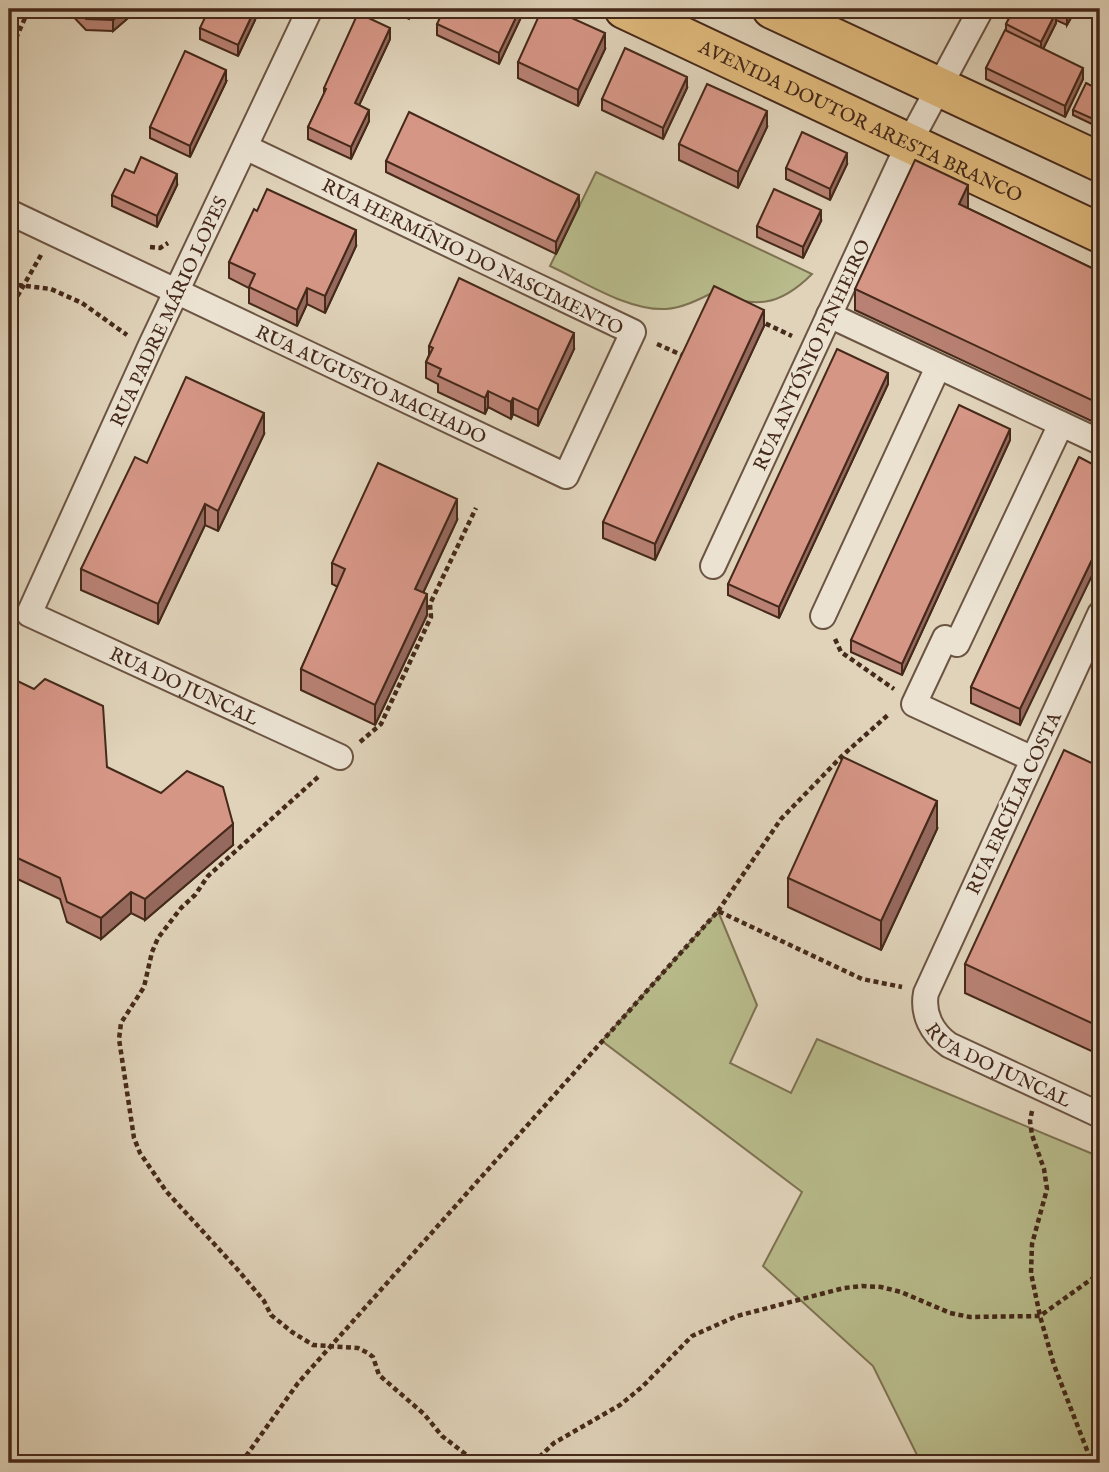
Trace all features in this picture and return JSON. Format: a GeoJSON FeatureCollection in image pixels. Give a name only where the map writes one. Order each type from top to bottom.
{"type":"FeatureCollection","features":[{"type":"Feature","properties":{"kind":"main road","name":"AVENIDA DOUTOR ARESTA BRANCO"},"geometry":{"type":"LineString","coordinates":[[624,9],[1100,233]]}},
{"type":"Feature","properties":{"kind":"main road"},"geometry":{"type":"LineString","coordinates":[[772,9],[1100,162]]}},
{"type":"Feature","properties":{"kind":"street","name":"RUA PADRE MÁRIO LOPES"},"geometry":{"type":"LineString","coordinates":[[29,614],[176,291],[310,9]]}},
{"type":"Feature","properties":{"kind":"street","name":"RUA ANTÓNIO PINHEIRO"},"geometry":{"type":"LineString","coordinates":[[713,566],[909,143],[981,9]]}},
{"type":"Feature","properties":{"kind":"street","name":"RUA HERMÍNIO DO NASCIMENTO"},"geometry":{"type":"LineString","coordinates":[[245,147],[633,332],[566,476]]}},
{"type":"Feature","properties":{"kind":"street","name":"RUA AUGUSTO MACHADO"},"geometry":{"type":"LineString","coordinates":[[9,212],[566,476]]}},
{"type":"Feature","properties":{"kind":"street"},"geometry":{"type":"LineString","coordinates":[[829,315],[1100,442]]}},
{"type":"Feature","properties":{"kind":"street"},"geometry":{"type":"LineString","coordinates":[[823,616],[938,367]]}},
{"type":"Feature","properties":{"kind":"street"},"geometry":{"type":"LineString","coordinates":[[1033,759],[914,704],[945,638],[957,644],[1061,424]]}},
{"type":"Feature","properties":{"kind":"street","name":"RUA DO JUNCAL"},"geometry":{"type":"LineString","coordinates":[[29,614],[340,757]]}},
{"type":"Feature","properties":{"kind":"street","name":"RUA ERCÍLIA COSTA"},"geometry":{"type":"LineString","coordinates":[[926,992],[1100,614]]}},
{"type":"Feature","properties":{"kind":"street","name":"RUA DO JUNCAL"},"geometry":{"type":"LineString","coordinates":[[926,992],[926,1013],[943,1040],[1100,1115]]}},
{"type":"Feature","properties":{"kind":"path"},"geometry":{"type":"LineString","coordinates":[[9,54],[29,9]]}},
{"type":"Feature","properties":{"kind":"path"},"geometry":{"type":"LineString","coordinates":[[9,311],[54,233]]}},
{"type":"Feature","properties":{"kind":"path"},"geometry":{"type":"LineString","coordinates":[[142,247],[160,248],[177,237]]}},
{"type":"Feature","properties":{"kind":"path"},"geometry":{"type":"LineString","coordinates":[[9,284],[51,289],[72,298],[121,332],[151,345]]}},
{"type":"Feature","properties":{"kind":"path"},"geometry":{"type":"LineString","coordinates":[[746,314],[814,347]]}},
{"type":"Feature","properties":{"kind":"path"},"geometry":{"type":"LineString","coordinates":[[633,332],[685,357],[690,345]]}},
{"type":"Feature","properties":{"kind":"path"},"geometry":{"type":"LineString","coordinates":[[476,508],[430,604],[431,617],[381,724],[340,757],[208,876],[195,895],[168,924],[152,952],[144,987],[121,1023],[119,1038],[134,1138],[166,1191],[238,1270],[264,1301],[271,1315],[312,1344],[358,1348],[368,1353],[373,1357],[379,1375],[424,1414],[442,1436],[477,1463]]}},
{"type":"Feature","properties":{"kind":"path"},"geometry":{"type":"LineString","coordinates":[[823,616],[841,652],[914,704]]}},
{"type":"Feature","properties":{"kind":"path"},"geometry":{"type":"LineString","coordinates":[[242,1463],[298,1383],[718,911],[763,844],[798,800],[887,715],[914,704]]}},
{"type":"Feature","properties":{"kind":"path"},"geometry":{"type":"LineString","coordinates":[[718,911],[862,979],[926,992]]}},
{"type":"Feature","properties":{"kind":"path"},"geometry":{"type":"LineString","coordinates":[[1042,1088],[1032,1108],[1030,1121],[1047,1189],[1032,1244],[1031,1272],[1054,1365],[1092,1463]]}},
{"type":"Feature","properties":{"kind":"path"},"geometry":{"type":"LineString","coordinates":[[533,1463],[554,1443],[620,1405],[642,1387],[692,1336],[737,1316],[844,1288],[862,1286],[901,1293],[950,1313],[971,1317],[1040,1316],[1100,1273]]}},
{"type":"Feature","properties":{"kind":"green space"},"geometry":{"type":"Polygon","coordinates":[[[596,172],[812,274],[788,293],[766,301],[741,301],[712,293],[696,301],[666,309],[637,305],[607,294],[550,266],[596,172]]]}},
{"type":"Feature","properties":{"kind":"green space"},"geometry":{"type":"Polygon","coordinates":[[[718,911],[757,1005],[730,1063],[791,1093],[817,1039],[1100,1157],[1100,1463],[921,1463],[873,1366],[763,1266],[802,1192],[602,1041],[718,911]]]}},
{"type":"Feature","properties":{"kind":"building"},"geometry":{"type":"Polygon","coordinates":[[[76,9],[126,9],[113,20],[86,19],[76,9]]]}},
{"type":"Feature","properties":{"kind":"building"},"geometry":{"type":"Polygon","coordinates":[[[209,9],[255,9],[238,45],[200,28],[209,9]]]}},
{"type":"Feature","properties":{"kind":"building"},"geometry":{"type":"Polygon","coordinates":[[[444,9],[520,9],[499,53],[437,24],[444,9]]]}},
{"type":"Feature","properties":{"kind":"building"},"geometry":{"type":"Polygon","coordinates":[[[542,9],[552,9],[605,33],[578,90],[518,62],[542,9]]]}},
{"type":"Feature","properties":{"kind":"building"},"geometry":{"type":"Polygon","coordinates":[[[1014,9],[1049,9],[1056,12],[1041,42],[1006,24],[1014,9]]]}},
{"type":"Feature","properties":{"kind":"building"},"geometry":{"type":"Polygon","coordinates":[[[1057,9],[1070,9],[1067,14],[1057,9]]]}},
{"type":"Feature","properties":{"kind":"building"},"geometry":{"type":"Polygon","coordinates":[[[358,13],[390,28],[355,103],[369,110],[351,147],[308,127],[358,13]]]}},
{"type":"Feature","properties":{"kind":"building"},"geometry":{"type":"Polygon","coordinates":[[[1005,30],[1083,68],[1065,106],[986,68],[1005,30]]]}},
{"type":"Feature","properties":{"kind":"building"},"geometry":{"type":"Polygon","coordinates":[[[625,48],[687,77],[663,128],[602,99],[625,48]]]}},
{"type":"Feature","properties":{"kind":"building"},"geometry":{"type":"Polygon","coordinates":[[[185,51],[226,70],[190,146],[150,127],[185,51]]]}},
{"type":"Feature","properties":{"kind":"building"},"geometry":{"type":"Polygon","coordinates":[[[1086,83],[1100,90],[1100,122],[1073,110],[1086,83]]]}},
{"type":"Feature","properties":{"kind":"building"},"geometry":{"type":"Polygon","coordinates":[[[707,84],[767,111],[738,172],[679,144],[707,84]]]}},
{"type":"Feature","properties":{"kind":"building"},"geometry":{"type":"Polygon","coordinates":[[[409,112],[579,195],[556,242],[386,161],[409,112]]]}},
{"type":"Feature","properties":{"kind":"building"},"geometry":{"type":"Polygon","coordinates":[[[802,132],[847,153],[830,189],[786,168],[802,132]]]}},
{"type":"Feature","properties":{"kind":"building"},"geometry":{"type":"Polygon","coordinates":[[[141,157],[177,174],[157,216],[112,195],[125,169],[134,173],[141,157]]]}},
{"type":"Feature","properties":{"kind":"building"},"geometry":{"type":"Polygon","coordinates":[[[915,160],[968,185],[959,204],[1100,272],[1100,404],[855,289],[915,160]]]}},
{"type":"Feature","properties":{"kind":"building"},"geometry":{"type":"Polygon","coordinates":[[[267,189],[356,230],[325,296],[307,288],[297,310],[249,287],[255,274],[229,262],[254,209],[257,211],[267,189]]]}},
{"type":"Feature","properties":{"kind":"building"},"geometry":{"type":"Polygon","coordinates":[[[774,189],[821,210],[803,247],[757,226],[774,189]]]}},
{"type":"Feature","properties":{"kind":"building"},"geometry":{"type":"Polygon","coordinates":[[[459,278],[574,333],[538,410],[513,398],[511,402],[488,391],[485,398],[438,376],[441,369],[426,362],[433,348],[429,346],[459,278]]]}},
{"type":"Feature","properties":{"kind":"building"},"geometry":{"type":"Polygon","coordinates":[[[714,286],[764,310],[655,544],[603,522],[714,286]]]}},
{"type":"Feature","properties":{"kind":"building"},"geometry":{"type":"Polygon","coordinates":[[[837,349],[888,373],[779,607],[728,584],[837,349]]]}},
{"type":"Feature","properties":{"kind":"building"},"geometry":{"type":"Polygon","coordinates":[[[186,377],[264,413],[218,511],[205,504],[158,604],[81,569],[135,457],[147,463],[186,377]]]}},
{"type":"Feature","properties":{"kind":"building"},"geometry":{"type":"Polygon","coordinates":[[[959,405],[1010,429],[902,664],[851,640],[959,405]]]}},
{"type":"Feature","properties":{"kind":"building"},"geometry":{"type":"Polygon","coordinates":[[[1079,457],[1100,468],[1100,543],[1020,709],[971,687],[1079,457]]]}},
{"type":"Feature","properties":{"kind":"building"},"geometry":{"type":"Polygon","coordinates":[[[378,463],[457,499],[415,589],[427,594],[375,705],[301,669],[345,569],[332,563],[378,463]]]}},
{"type":"Feature","properties":{"kind":"building"},"geometry":{"type":"Polygon","coordinates":[[[9,677],[34,689],[45,679],[103,706],[107,767],[161,793],[187,771],[223,787],[233,824],[145,899],[131,892],[101,918],[67,902],[60,878],[9,854],[9,677]]]}},
{"type":"Feature","properties":{"kind":"building"},"geometry":{"type":"Polygon","coordinates":[[[1064,750],[1100,767],[1100,1027],[965,964],[1064,750]]]}},
{"type":"Feature","properties":{"kind":"building"},"geometry":{"type":"Polygon","coordinates":[[[843,757],[937,801],[881,921],[788,878],[843,757]]]}}]}
